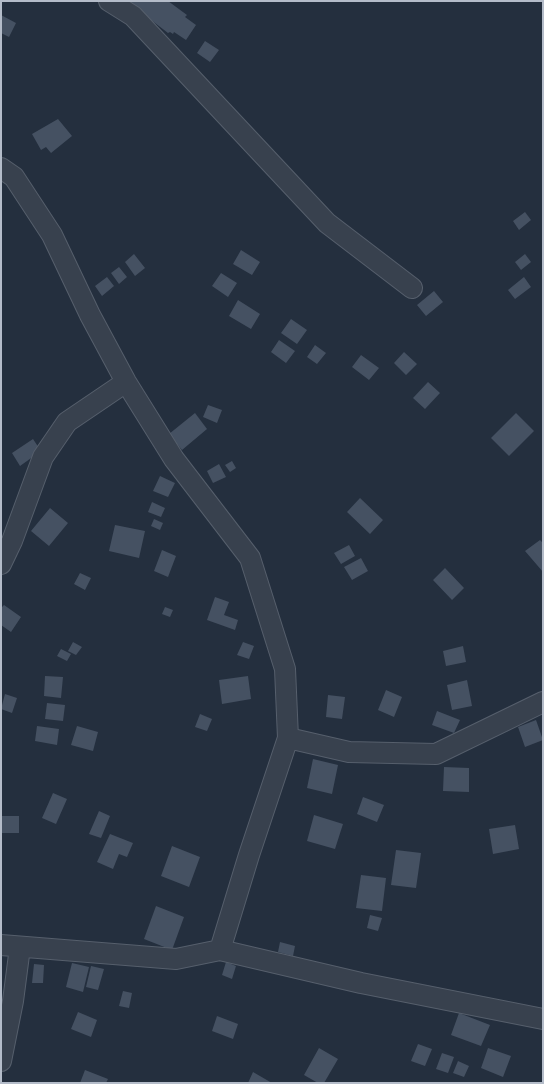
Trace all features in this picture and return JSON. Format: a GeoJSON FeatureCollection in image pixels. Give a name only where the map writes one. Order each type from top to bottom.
{"type":"FeatureCollection","features":[{"type":"Feature","properties":{"kind":"street"},"geometry":{"type":"LineString","coordinates":[[109,1],[133,16],[327,223],[412,288]]}},
{"type":"Feature","properties":{"kind":"street"},"geometry":{"type":"LineString","coordinates":[[1,168],[14,177],[52,235],[90,315],[126,382],[174,459],[250,558],[285,669],[288,738],[220,950]]}},
{"type":"Feature","properties":{"kind":"street"},"geometry":{"type":"LineString","coordinates":[[1,564],[12,541],[43,457],[67,422],[126,382]]}},
{"type":"Feature","properties":{"kind":"street"},"geometry":{"type":"LineString","coordinates":[[288,738],[349,752],[436,754],[543,702]]}},
{"type":"Feature","properties":{"kind":"street"},"geometry":{"type":"LineString","coordinates":[[1,1062],[13,1001],[10,946],[176,959],[220,950],[361,983],[543,1019]]}},
{"type":"Feature","properties":{"kind":"building"},"geometry":{"type":"Polygon","coordinates":[[[130,1],[168,1],[187,15],[185,17],[196,25],[186,40],[174,32],[173,34],[168,33],[129,3],[130,1]]]}},
{"type":"Feature","properties":{"kind":"building"},"geometry":{"type":"Polygon","coordinates":[[[1,15],[16,23],[9,37],[1,33],[1,15]]]}},
{"type":"Feature","properties":{"kind":"building"},"geometry":{"type":"Polygon","coordinates":[[[205,41],[219,50],[210,62],[197,53],[205,41]]]}},
{"type":"Feature","properties":{"kind":"building"},"geometry":{"type":"Polygon","coordinates":[[[58,119],[72,136],[51,153],[46,147],[41,150],[32,134],[58,119]]]}},
{"type":"Feature","properties":{"kind":"building"},"geometry":{"type":"Polygon","coordinates":[[[525,212],[531,220],[519,230],[513,221],[525,212]]]}},
{"type":"Feature","properties":{"kind":"building"},"geometry":{"type":"Polygon","coordinates":[[[241,250],[260,262],[252,275],[233,264],[241,250]]]}},
{"type":"Feature","properties":{"kind":"building"},"geometry":{"type":"Polygon","coordinates":[[[134,254],[145,268],[135,276],[125,262],[134,254]]]}},
{"type":"Feature","properties":{"kind":"building"},"geometry":{"type":"Polygon","coordinates":[[[525,254],[531,262],[521,270],[515,262],[525,254]]]}},
{"type":"Feature","properties":{"kind":"building"},"geometry":{"type":"Polygon","coordinates":[[[119,267],[127,277],[119,284],[111,273],[119,267]]]}},
{"type":"Feature","properties":{"kind":"building"},"geometry":{"type":"Polygon","coordinates":[[[221,273],[237,283],[228,297],[212,286],[221,273]]]}},
{"type":"Feature","properties":{"kind":"building"},"geometry":{"type":"Polygon","coordinates":[[[107,277],[114,286],[102,296],[95,286],[107,277]]]}},
{"type":"Feature","properties":{"kind":"building"},"geometry":{"type":"Polygon","coordinates":[[[524,277],[531,287],[515,299],[508,290],[524,277]]]}},
{"type":"Feature","properties":{"kind":"building"},"geometry":{"type":"Polygon","coordinates":[[[434,291],[443,302],[426,316],[417,305],[434,291]]]}},
{"type":"Feature","properties":{"kind":"building"},"geometry":{"type":"Polygon","coordinates":[[[238,300],[260,314],[251,329],[229,316],[238,300]]]}},
{"type":"Feature","properties":{"kind":"building"},"geometry":{"type":"Polygon","coordinates":[[[291,319],[307,330],[297,344],[281,333],[291,319]]]}},
{"type":"Feature","properties":{"kind":"building"},"geometry":{"type":"Polygon","coordinates":[[[279,340],[295,351],[286,363],[271,352],[279,340]]]}},
{"type":"Feature","properties":{"kind":"building"},"geometry":{"type":"Polygon","coordinates":[[[315,345],[326,353],[317,364],[307,357],[315,345]]]}},
{"type":"Feature","properties":{"kind":"building"},"geometry":{"type":"Polygon","coordinates":[[[404,352],[417,364],[406,375],[394,363],[404,352]]]}},
{"type":"Feature","properties":{"kind":"building"},"geometry":{"type":"Polygon","coordinates":[[[361,355],[379,368],[369,380],[352,367],[361,355]]]}},
{"type":"Feature","properties":{"kind":"building"},"geometry":{"type":"Polygon","coordinates":[[[428,382],[440,393],[425,409],[413,398],[428,382]]]}},
{"type":"Feature","properties":{"kind":"building"},"geometry":{"type":"Polygon","coordinates":[[[208,405],[222,410],[217,423],[203,417],[208,405]]]}},
{"type":"Feature","properties":{"kind":"building"},"geometry":{"type":"Polygon","coordinates":[[[195,413],[207,429],[182,450],[169,434],[195,413]]]}},
{"type":"Feature","properties":{"kind":"building"},"geometry":{"type":"Polygon","coordinates":[[[516,413],[534,431],[509,456],[491,438],[516,413]]]}},
{"type":"Feature","properties":{"kind":"building"},"geometry":{"type":"Polygon","coordinates":[[[33,439],[41,451],[20,466],[12,453],[33,439]]]}},
{"type":"Feature","properties":{"kind":"building"},"geometry":{"type":"Polygon","coordinates":[[[232,461],[236,468],[230,472],[225,465],[232,461]]]}},
{"type":"Feature","properties":{"kind":"building"},"geometry":{"type":"Polygon","coordinates":[[[219,464],[226,477],[213,483],[207,471],[219,464]]]}},
{"type":"Feature","properties":{"kind":"building"},"geometry":{"type":"Polygon","coordinates":[[[160,476],[175,483],[168,497],[153,491],[160,476]]]}},
{"type":"Feature","properties":{"kind":"building"},"geometry":{"type":"Polygon","coordinates":[[[360,498],[383,520],[370,534],[347,512],[360,498]]]}},
{"type":"Feature","properties":{"kind":"building"},"geometry":{"type":"Polygon","coordinates":[[[152,502],[165,508],[161,517],[148,512],[152,502]]]}},
{"type":"Feature","properties":{"kind":"building"},"geometry":{"type":"Polygon","coordinates":[[[50,508],[68,523],[49,546],[31,531],[50,508]]]}},
{"type":"Feature","properties":{"kind":"building"},"geometry":{"type":"Polygon","coordinates":[[[154,519],[163,523],[160,530],[151,526],[154,519]]]}},
{"type":"Feature","properties":{"kind":"building"},"geometry":{"type":"Polygon","coordinates":[[[115,525],[145,531],[139,558],[109,551],[115,525]]]}},
{"type":"Feature","properties":{"kind":"building"},"geometry":{"type":"Polygon","coordinates":[[[540,540],[543,543],[543,572],[525,551],[540,540]]]}},
{"type":"Feature","properties":{"kind":"building"},"geometry":{"type":"Polygon","coordinates":[[[349,545],[355,556],[341,564],[334,553],[349,545]]]}},
{"type":"Feature","properties":{"kind":"building"},"geometry":{"type":"Polygon","coordinates":[[[162,550],[176,556],[168,577],[154,571],[162,550]]]}},
{"type":"Feature","properties":{"kind":"building"},"geometry":{"type":"Polygon","coordinates":[[[361,558],[368,571],[352,580],[344,567],[361,558]]]}},
{"type":"Feature","properties":{"kind":"building"},"geometry":{"type":"Polygon","coordinates":[[[445,568],[464,588],[452,600],[433,580],[445,568]]]}},
{"type":"Feature","properties":{"kind":"building"},"geometry":{"type":"Polygon","coordinates":[[[80,573],[91,578],[85,590],[74,584],[80,573]]]}},
{"type":"Feature","properties":{"kind":"building"},"geometry":{"type":"Polygon","coordinates":[[[215,597],[229,602],[224,615],[238,620],[235,630],[207,620],[215,597]]]}},
{"type":"Feature","properties":{"kind":"building"},"geometry":{"type":"Polygon","coordinates":[[[4,605],[21,617],[11,632],[1,625],[1,608],[4,605]]]}},
{"type":"Feature","properties":{"kind":"building"},"geometry":{"type":"Polygon","coordinates":[[[165,607],[173,610],[170,617],[162,614],[165,607]]]}},
{"type":"Feature","properties":{"kind":"building"},"geometry":{"type":"Polygon","coordinates":[[[73,642],[82,647],[76,655],[68,651],[73,642]]]}},
{"type":"Feature","properties":{"kind":"building"},"geometry":{"type":"Polygon","coordinates":[[[243,642],[254,646],[249,659],[237,655],[243,642]]]}},
{"type":"Feature","properties":{"kind":"building"},"geometry":{"type":"Polygon","coordinates":[[[463,646],[466,662],[446,666],[443,651],[463,646]]]}},
{"type":"Feature","properties":{"kind":"building"},"geometry":{"type":"Polygon","coordinates":[[[61,649],[71,654],[67,661],[57,656],[61,649]]]}},
{"type":"Feature","properties":{"kind":"building"},"geometry":{"type":"Polygon","coordinates":[[[45,676],[63,677],[61,698],[44,696],[45,676]]]}},
{"type":"Feature","properties":{"kind":"building"},"geometry":{"type":"Polygon","coordinates":[[[248,676],[251,699],[222,704],[219,680],[248,676]]]}},
{"type":"Feature","properties":{"kind":"building"},"geometry":{"type":"Polygon","coordinates":[[[467,680],[472,706],[452,710],[447,685],[467,680]]]}},
{"type":"Feature","properties":{"kind":"building"},"geometry":{"type":"Polygon","coordinates":[[[386,690],[402,697],[394,717],[378,710],[386,690]]]}},
{"type":"Feature","properties":{"kind":"building"},"geometry":{"type":"Polygon","coordinates":[[[5,694],[17,698],[12,713],[1,709],[5,694]]]}},
{"type":"Feature","properties":{"kind":"building"},"geometry":{"type":"Polygon","coordinates":[[[328,695],[345,697],[342,719],[326,717],[328,695]]]}},
{"type":"Feature","properties":{"kind":"building"},"geometry":{"type":"Polygon","coordinates":[[[47,703],[65,705],[63,721],[45,719],[47,703]]]}},
{"type":"Feature","properties":{"kind":"building"},"geometry":{"type":"Polygon","coordinates":[[[437,711],[460,720],[454,733],[432,725],[437,711]]]}},
{"type":"Feature","properties":{"kind":"building"},"geometry":{"type":"Polygon","coordinates":[[[200,714],[212,719],[207,731],[195,727],[200,714]]]}},
{"type":"Feature","properties":{"kind":"building"},"geometry":{"type":"Polygon","coordinates":[[[536,720],[543,740],[525,747],[518,727],[536,720]]]}},
{"type":"Feature","properties":{"kind":"building"},"geometry":{"type":"Polygon","coordinates":[[[37,726],[59,729],[57,745],[35,741],[37,726]]]}},
{"type":"Feature","properties":{"kind":"building"},"geometry":{"type":"Polygon","coordinates":[[[77,726],[98,732],[93,751],[71,745],[77,726]]]}},
{"type":"Feature","properties":{"kind":"building"},"geometry":{"type":"Polygon","coordinates":[[[313,759],[338,765],[332,794],[307,788],[313,759]]]}},
{"type":"Feature","properties":{"kind":"building"},"geometry":{"type":"Polygon","coordinates":[[[444,767],[469,768],[469,792],[443,791],[444,767]]]}},
{"type":"Feature","properties":{"kind":"building"},"geometry":{"type":"Polygon","coordinates":[[[53,793],[67,799],[56,824],[42,818],[53,793]]]}},
{"type":"Feature","properties":{"kind":"building"},"geometry":{"type":"Polygon","coordinates":[[[363,797],[384,805],[377,822],[357,814],[363,797]]]}},
{"type":"Feature","properties":{"kind":"building"},"geometry":{"type":"Polygon","coordinates":[[[99,811],[110,816],[101,838],[89,834],[99,811]]]}},
{"type":"Feature","properties":{"kind":"building"},"geometry":{"type":"Polygon","coordinates":[[[314,815],[343,824],[335,849],[307,841],[314,815]]]}},
{"type":"Feature","properties":{"kind":"building"},"geometry":{"type":"Polygon","coordinates":[[[1,816],[19,816],[19,833],[1,833],[1,816]]]}},
{"type":"Feature","properties":{"kind":"building"},"geometry":{"type":"Polygon","coordinates":[[[515,825],[519,849],[493,854],[489,829],[515,825]]]}},
{"type":"Feature","properties":{"kind":"building"},"geometry":{"type":"Polygon","coordinates":[[[110,834],[133,843],[127,857],[119,854],[113,869],[97,862],[110,834]]]}},
{"type":"Feature","properties":{"kind":"building"},"geometry":{"type":"Polygon","coordinates":[[[172,846],[200,857],[189,887],[161,876],[172,846]]]}},
{"type":"Feature","properties":{"kind":"building"},"geometry":{"type":"Polygon","coordinates":[[[396,850],[421,853],[416,888],[391,885],[396,850]]]}},
{"type":"Feature","properties":{"kind":"building"},"geometry":{"type":"Polygon","coordinates":[[[361,875],[386,878],[382,911],[356,908],[361,875]]]}},
{"type":"Feature","properties":{"kind":"building"},"geometry":{"type":"Polygon","coordinates":[[[156,906],[184,917],[172,950],[144,939],[156,906]]]}},
{"type":"Feature","properties":{"kind":"building"},"geometry":{"type":"Polygon","coordinates":[[[370,915],[382,918],[378,931],[367,928],[370,915]]]}},
{"type":"Feature","properties":{"kind":"building"},"geometry":{"type":"Polygon","coordinates":[[[280,942],[295,946],[293,956],[278,952],[280,942]]]}},
{"type":"Feature","properties":{"kind":"building"},"geometry":{"type":"Polygon","coordinates":[[[226,962],[236,966],[232,979],[222,975],[226,962]]]}},
{"type":"Feature","properties":{"kind":"building"},"geometry":{"type":"Polygon","coordinates":[[[72,963],[89,967],[83,992],[66,987],[72,963]]]}},
{"type":"Feature","properties":{"kind":"building"},"geometry":{"type":"Polygon","coordinates":[[[34,964],[44,965],[43,983],[32,983],[34,964]]]}},
{"type":"Feature","properties":{"kind":"building"},"geometry":{"type":"Polygon","coordinates":[[[91,966],[104,969],[98,990],[86,987],[91,966]]]}},
{"type":"Feature","properties":{"kind":"building"},"geometry":{"type":"Polygon","coordinates":[[[123,991],[132,993],[129,1008],[119,1006],[123,991]]]}},
{"type":"Feature","properties":{"kind":"building"},"geometry":{"type":"Polygon","coordinates":[[[78,1012],[97,1020],[91,1037],[71,1029],[78,1012]]]}},
{"type":"Feature","properties":{"kind":"building"},"geometry":{"type":"Polygon","coordinates":[[[459,1013],[490,1025],[481,1046],[451,1035],[459,1013]]]}},
{"type":"Feature","properties":{"kind":"building"},"geometry":{"type":"Polygon","coordinates":[[[217,1016],[238,1024],[233,1039],[212,1031],[217,1016]]]}},
{"type":"Feature","properties":{"kind":"building"},"geometry":{"type":"Polygon","coordinates":[[[418,1044],[432,1049],[425,1066],[411,1061],[418,1044]]]}},
{"type":"Feature","properties":{"kind":"building"},"geometry":{"type":"Polygon","coordinates":[[[319,1048],[338,1059],[324,1083],[318,1083],[304,1075],[319,1048]]]}},
{"type":"Feature","properties":{"kind":"building"},"geometry":{"type":"Polygon","coordinates":[[[488,1048],[511,1056],[503,1077],[481,1068],[488,1048]]]}},
{"type":"Feature","properties":{"kind":"building"},"geometry":{"type":"Polygon","coordinates":[[[442,1053],[454,1057],[448,1073],[436,1069],[442,1053]]]}},
{"type":"Feature","properties":{"kind":"building"},"geometry":{"type":"Polygon","coordinates":[[[458,1061],[469,1066],[464,1077],[453,1073],[458,1061]]]}},
{"type":"Feature","properties":{"kind":"building"},"geometry":{"type":"Polygon","coordinates":[[[85,1070],[108,1079],[106,1083],[80,1083],[85,1070]]]}},
{"type":"Feature","properties":{"kind":"building"},"geometry":{"type":"Polygon","coordinates":[[[253,1072],[272,1083],[248,1083],[253,1072]]]}}]}
